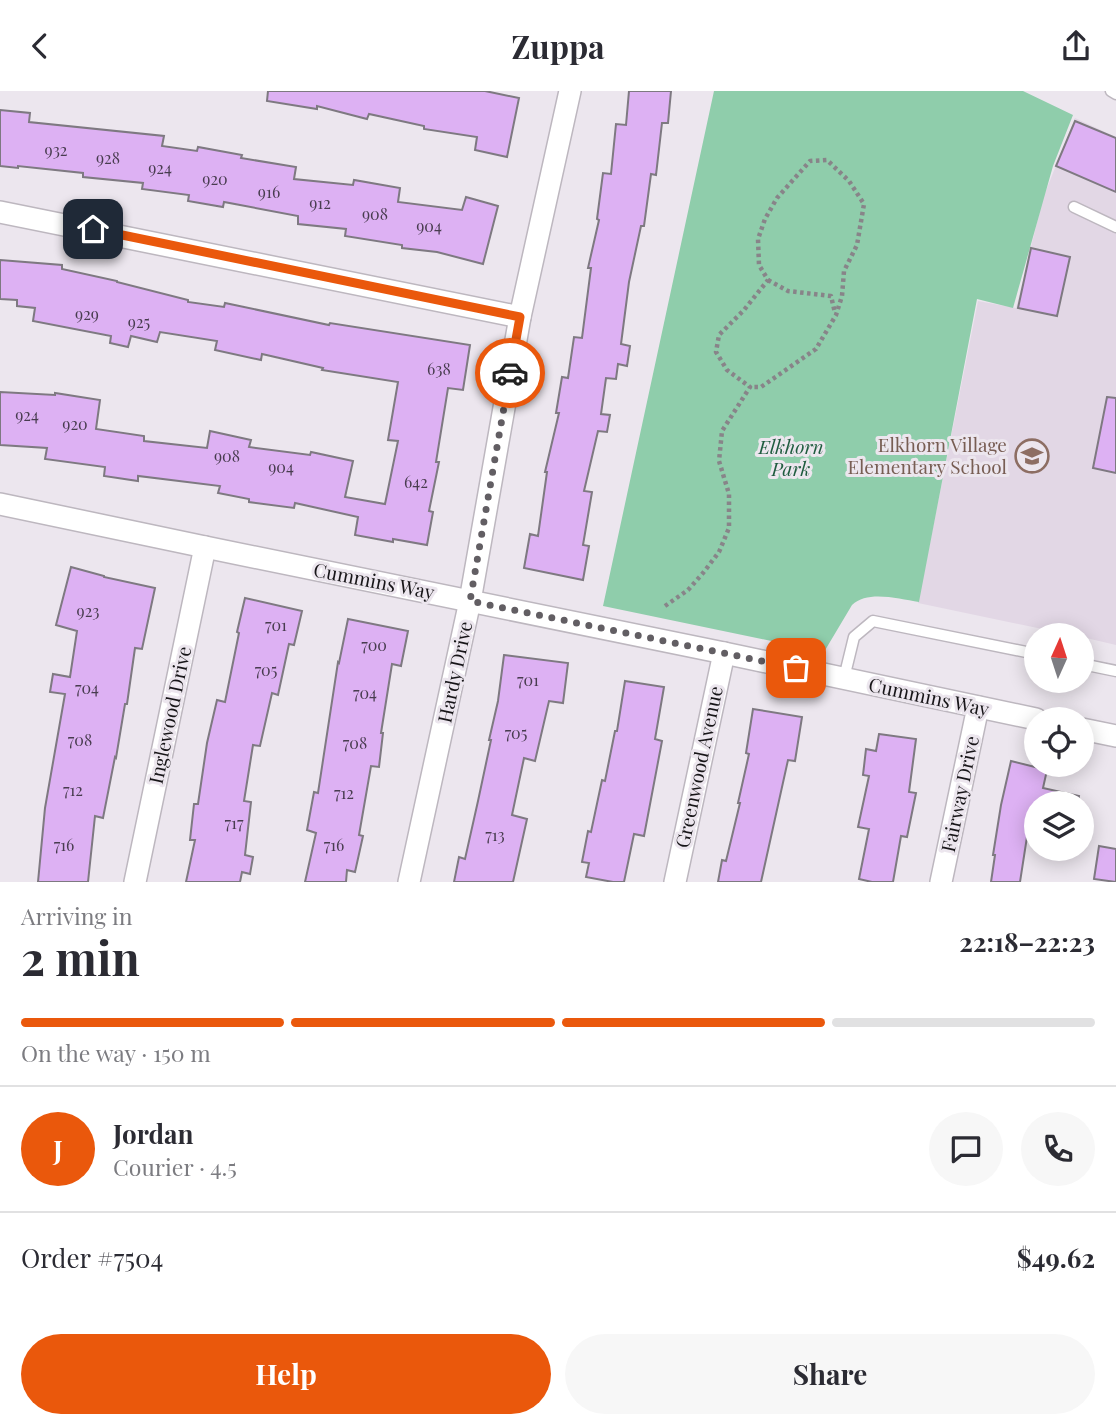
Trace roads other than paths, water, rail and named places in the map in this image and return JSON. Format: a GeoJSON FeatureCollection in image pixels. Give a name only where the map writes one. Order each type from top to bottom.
{"type":"FeatureCollection","features":[{"type":"Feature","properties":{"kind":"street","name":"Hardy Drive"},"geometry":{"type":"LineString","coordinates":[[409,882],[470,601],[520,317],[570,91]]}},
{"type":"Feature","properties":{"kind":"street"},"geometry":{"type":"LineString","coordinates":[[0,212],[520,317]]}},
{"type":"Feature","properties":{"kind":"street","name":"Cummins Way"},"geometry":{"type":"LineString","coordinates":[[0,504],[1024,717]]}},
{"type":"Feature","properties":{"kind":"street","name":"Inglewood Drive"},"geometry":{"type":"LineString","coordinates":[[135,882],[205,547]]}},
{"type":"Feature","properties":{"kind":"street","name":"Greenwood Avenue"},"geometry":{"type":"LineString","coordinates":[[675,882],[724,653]]}},
{"type":"Feature","properties":{"kind":"street","name":"Fairway Drive"},"geometry":{"type":"LineString","coordinates":[[941,882],[978,707]]}},
{"type":"Feature","properties":{"kind":"street"},"geometry":{"type":"LineString","coordinates":[[1094,731],[1116,736]]}},
{"type":"Feature","properties":{"kind":"lane"},"geometry":{"type":"LineString","coordinates":[[1111,91],[1116,93]]}},
{"type":"Feature","properties":{"kind":"lane"},"geometry":{"type":"LineString","coordinates":[[1074,207],[1116,227]]}},
{"type":"Feature","properties":{"kind":"lane"},"geometry":{"type":"LineString","coordinates":[[844,678],[854,637],[873,621],[1024,652]]}},
{"type":"Feature","properties":{"kind":"lane"},"geometry":{"type":"LineString","coordinates":[[1094,666],[1116,671]]}},
{"type":"Feature","properties":{"kind":"place","name":"Elkhorn Village Elementary School"},"geometry":{"type":"Point","coordinates":[1032,456]}},
{"type":"Feature","properties":{"kind":"park label","name":"Elkhorn Park"},"geometry":{"type":"Point","coordinates":[791,458]}}]}
